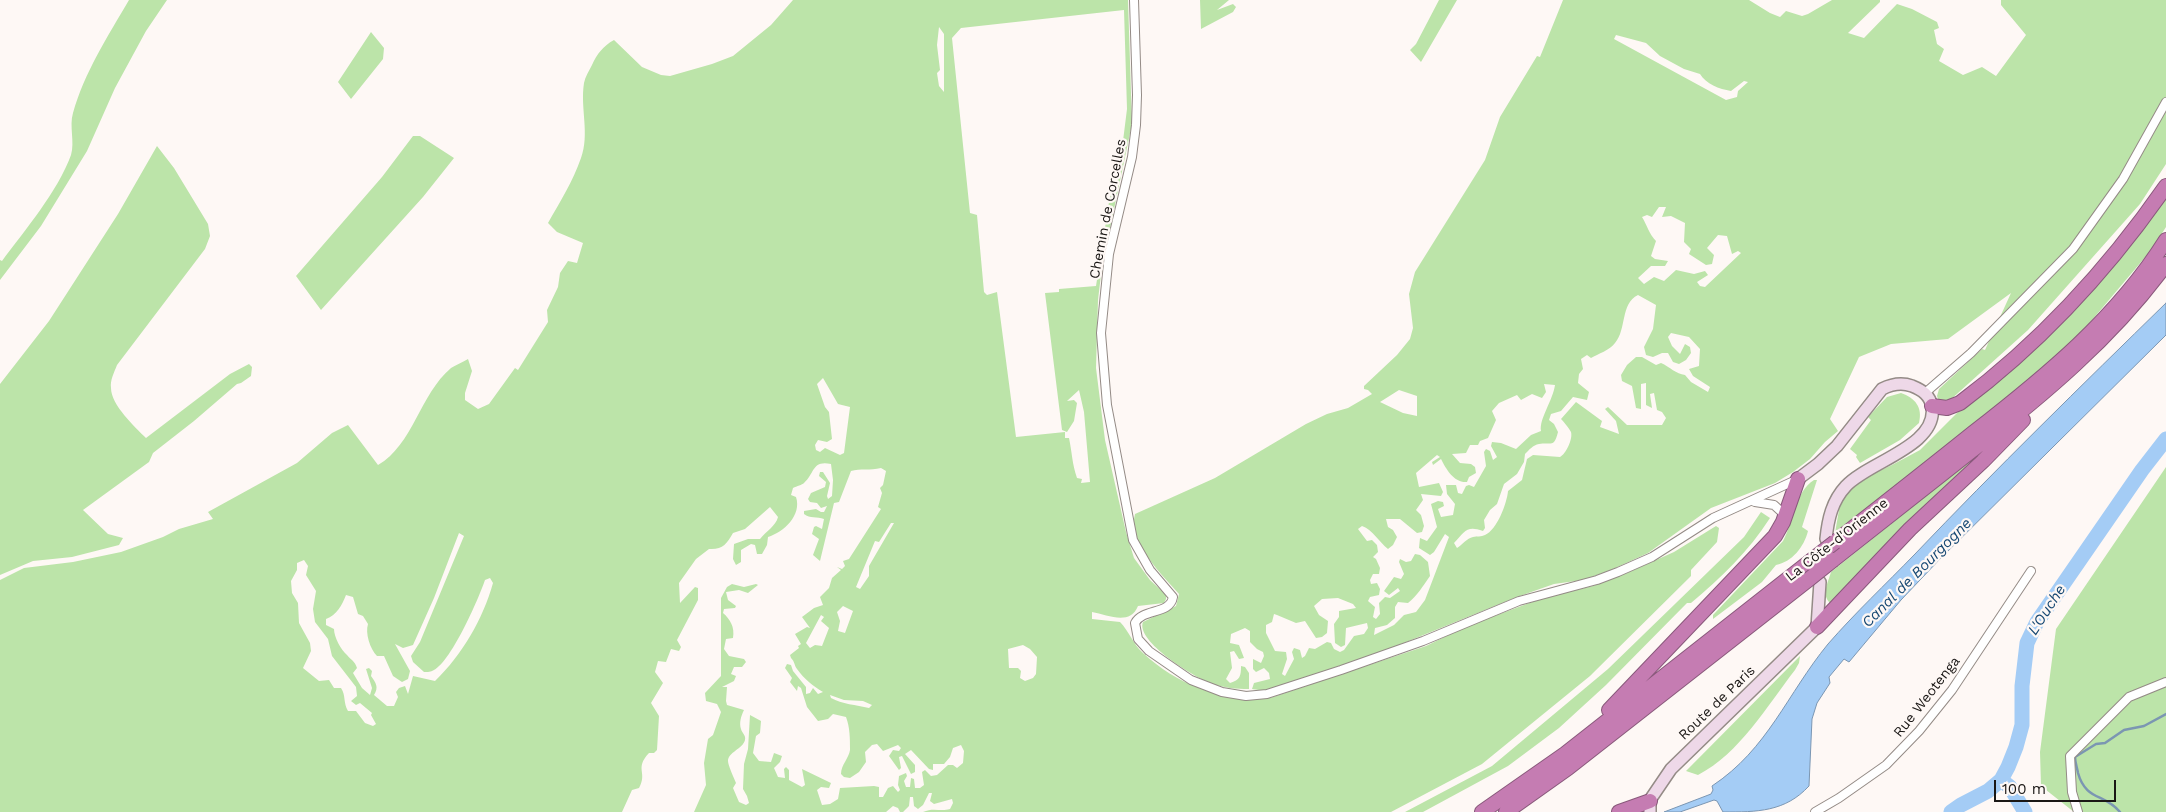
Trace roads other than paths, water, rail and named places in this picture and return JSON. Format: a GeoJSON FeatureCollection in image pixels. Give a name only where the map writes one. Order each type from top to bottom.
{"type":"FeatureCollection","features":[{"type":"Feature","properties":{"kind":"highway"},"geometry":{"type":"LineString","coordinates":[[1932,406],[1947,408],[1960,403],[2034,340],[2092,281],[2135,229],[2166,186]]}},
{"type":"Feature","properties":{"kind":"highway","name":"La Côte-d'Orienne"},"geometry":{"type":"LineString","coordinates":[[1482,812],[1565,754],[1808,563],[1831,541],[2018,398],[2061,361],[2122,298],[2166,240]]}},
{"type":"Feature","properties":{"kind":"highway","name":"La Côte-d'Orienne"},"geometry":{"type":"LineString","coordinates":[[1506,812],[1568,768],[1814,581],[1833,560],[2016,416],[2100,342],[2128,312],[2166,264]]}},
{"type":"Feature","properties":{"kind":"highway"},"geometry":{"type":"LineString","coordinates":[[1818,627],[1910,529],[1983,461],[2100,342]]}},
{"type":"Feature","properties":{"kind":"highway"},"geometry":{"type":"LineString","coordinates":[[1565,754],[1628,691],[1775,536],[1798,479]]}},
{"type":"Feature","properties":{"kind":"highway"},"geometry":{"type":"LineString","coordinates":[[1619,812],[1650,808]]}},
{"type":"Feature","properties":{"kind":"main road"},"geometry":{"type":"LineString","coordinates":[[1798,479],[1837,446],[1882,389],[1903,383],[1925,393],[1932,406],[1930,423],[1920,437],[1905,448],[1861,473],[1840,492],[1833,505],[1831,541]]}},
{"type":"Feature","properties":{"kind":"main road"},"geometry":{"type":"LineString","coordinates":[[1814,581],[1818,627]]}},
{"type":"Feature","properties":{"kind":"main road","name":"Route de Paris"},"geometry":{"type":"LineString","coordinates":[[1650,808],[1671,770],[1818,627]]}},
{"type":"Feature","properties":{"kind":"street","name":"Chemin de Corcelles"},"geometry":{"type":"LineString","coordinates":[[1134,0],[1136,125],[1132,157],[1108,254],[1101,333],[1107,406],[1133,540],[1150,570],[1173,597],[1172,602],[1168,606],[1141,616],[1135,623],[1138,639],[1149,651],[1191,680],[1222,692],[1246,696],[1267,694],[1423,641],[1519,601],[1597,580],[1618,572],[1652,557],[1713,518],[1750,501]]}},
{"type":"Feature","properties":{"kind":"street"},"geometry":{"type":"LineString","coordinates":[[1925,393],[1971,353],[2082,238],[2123,179],[2166,102]]}},
{"type":"Feature","properties":{"kind":"street"},"geometry":{"type":"LineString","coordinates":[[1750,501],[1798,479]]}},
{"type":"Feature","properties":{"kind":"street"},"geometry":{"type":"LineString","coordinates":[[1750,501],[1774,505],[1785,515]]}},
{"type":"Feature","properties":{"kind":"street","name":"Rue Weotenga"},"geometry":{"type":"LineString","coordinates":[[1815,812],[1839,798],[1886,765],[1919,731],[1952,690],[2031,570]]}},
{"type":"Feature","properties":{"kind":"street"},"geometry":{"type":"LineString","coordinates":[[2078,812],[2072,792],[2070,756],[2129,697],[2166,682]]}},
{"type":"Feature","properties":{"kind":"water","name":"Canal de Bourgogne"},"geometry":{"type":"Polygon","coordinates":[[[2166,303],[2166,335],[1939,560],[1901,600],[1849,662],[1844,659],[1829,677],[1830,683],[1817,703],[1812,719],[1809,786],[1800,795],[1780,806],[1759,811],[1723,812],[1717,801],[1714,800],[1680,812],[1664,812],[1711,794],[1712,786],[1748,755],[1763,738],[1814,663],[1838,632],[2008,459],[2166,303]]]}},
{"type":"Feature","properties":{"kind":"waterway","name":"L'Ouche"},"geometry":{"type":"LineString","coordinates":[[1951,812],[1988,791],[2001,780],[2016,747],[2022,725],[2022,686],[2027,643],[2037,622],[2142,470],[2166,439]]}},
{"type":"Feature","properties":{"kind":"waterway"},"geometry":{"type":"LineString","coordinates":[[2120,812],[2108,802],[2091,793],[2081,782],[2075,757],[2096,744],[2105,743],[2124,730],[2144,726],[2166,714]]}},
{"type":"Feature","properties":{"kind":"waterway"},"geometry":{"type":"LineString","coordinates":[[2001,780],[2010,787],[2025,812]]}}]}
